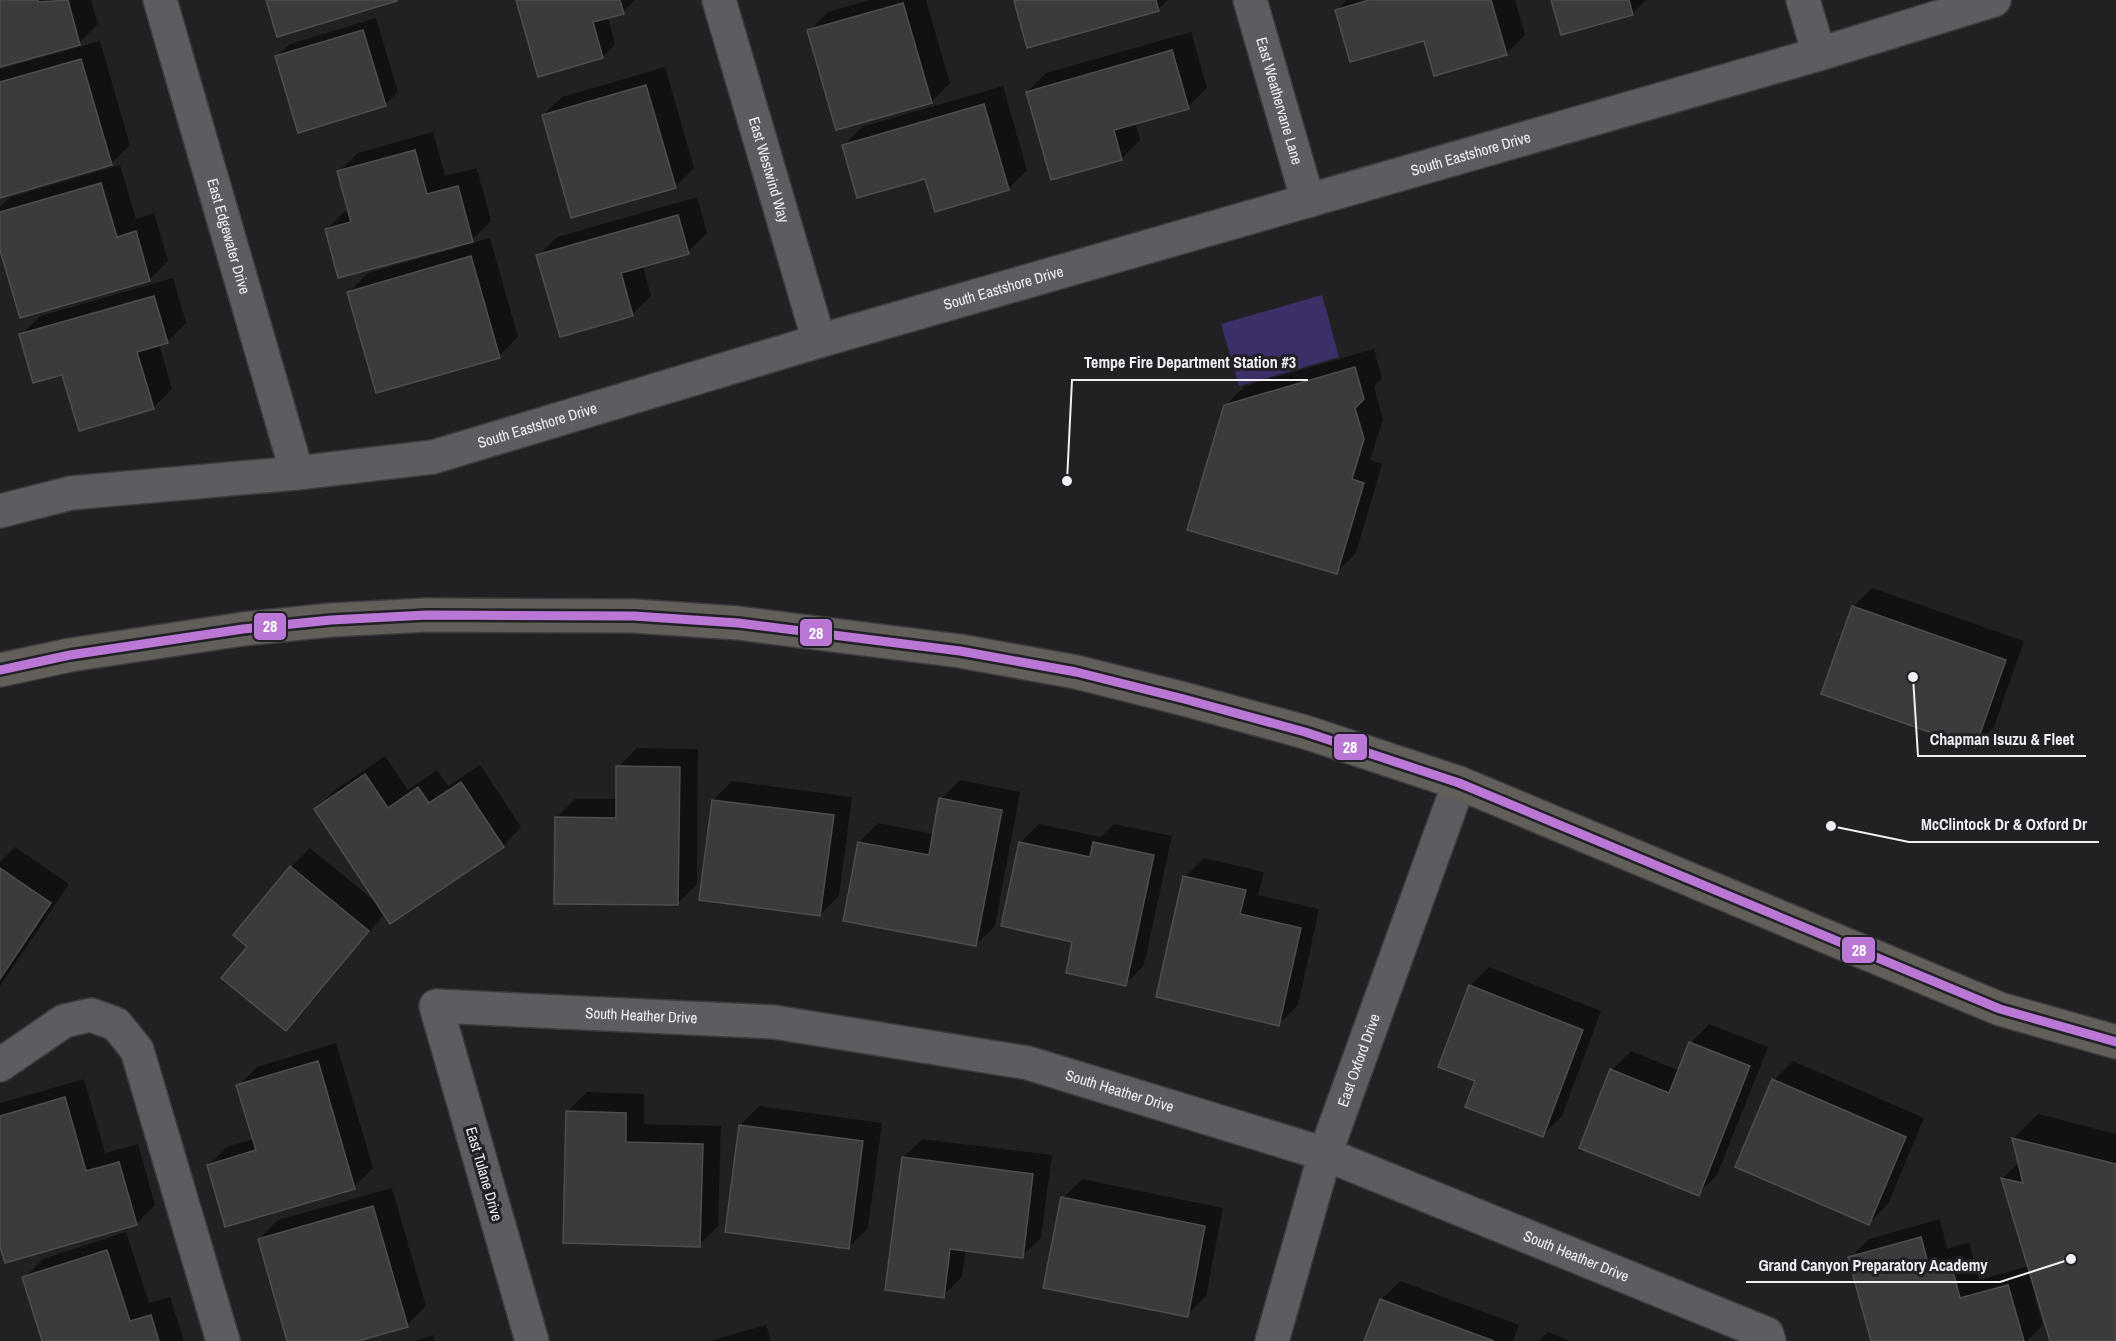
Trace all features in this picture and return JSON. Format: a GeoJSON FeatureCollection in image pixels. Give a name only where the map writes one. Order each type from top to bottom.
{"type":"FeatureCollection","features":[{"type":"Feature","properties":{"kind":"main road"},"geometry":{"type":"LineString","coordinates":[[0,670],[151,641],[331,620],[427,615],[634,616],[738,623],[960,651],[1076,672],[1184,699],[1305,732],[1459,783],[2000,1010],[2116,1041]]}},
{"type":"Feature","properties":{"kind":"street","name":"East Edgewater Drive"},"geometry":{"type":"LineString","coordinates":[[160,0],[297,473]]}},
{"type":"Feature","properties":{"kind":"street","name":"East Westwind Way"},"geometry":{"type":"LineString","coordinates":[[719,0],[819,341]]}},
{"type":"Feature","properties":{"kind":"street","name":"East Weathervane Lane"},"geometry":{"type":"LineString","coordinates":[[1250,0],[1308,201]]}},
{"type":"Feature","properties":{"kind":"street"},"geometry":{"type":"LineString","coordinates":[[1803,0],[1819,54]]}},
{"type":"Feature","properties":{"kind":"street","name":"South Eastshore Drive"},"geometry":{"type":"LineString","coordinates":[[0,511],[71,493],[297,473],[433,457],[819,341],[1819,54],[1994,0]]}},
{"type":"Feature","properties":{"kind":"street","name":"East Oxford Drive"},"geometry":{"type":"LineString","coordinates":[[1272,1341],[1325,1154],[1459,783]]}},
{"type":"Feature","properties":{"kind":"street","name":"South Heather Drive"},"geometry":{"type":"LineString","coordinates":[[436,1006],[774,1022],[1028,1063],[1325,1154],[1768,1337]]}},
{"type":"Feature","properties":{"kind":"street","name":"East Tulane Drive"},"geometry":{"type":"LineString","coordinates":[[436,1006],[532,1341]]}},
{"type":"Feature","properties":{"kind":"street"},"geometry":{"type":"LineString","coordinates":[[0,1065],[64,1021],[91,1015],[116,1024],[136,1050],[223,1341]]}},
{"type":"Feature","properties":{"kind":"shaded area"},"geometry":{"type":"Polygon","coordinates":[[[1322,295],[1339,357],[1239,386],[1221,324],[1322,295]]]}},
{"type":"Feature","properties":{"kind":"building"},"geometry":{"type":"Polygon","coordinates":[[[0,0],[38,0],[38,2],[68,0],[80,45],[0,67],[0,0]]]}},
{"type":"Feature","properties":{"kind":"building"},"geometry":{"type":"Polygon","coordinates":[[[266,0],[397,0],[397,1],[277,37],[266,0]]]}},
{"type":"Feature","properties":{"kind":"building"},"geometry":{"type":"Polygon","coordinates":[[[516,0],[620,0],[624,14],[593,22],[603,58],[538,77],[516,0]]]}},
{"type":"Feature","properties":{"kind":"building"},"geometry":{"type":"Polygon","coordinates":[[[1156,0],[1159,11],[1027,48],[1014,1],[1156,0]]]}},
{"type":"Feature","properties":{"kind":"building"},"geometry":{"type":"Polygon","coordinates":[[[1369,0],[1491,0],[1507,55],[1434,76],[1424,41],[1350,62],[1335,10],[1369,0]]]}},
{"type":"Feature","properties":{"kind":"building"},"geometry":{"type":"Polygon","coordinates":[[[1551,0],[1629,0],[1633,15],[1561,35],[1551,0]]]}},
{"type":"Feature","properties":{"kind":"building"},"geometry":{"type":"Polygon","coordinates":[[[903,3],[932,103],[836,130],[807,30],[903,3]]]}},
{"type":"Feature","properties":{"kind":"building"},"geometry":{"type":"Polygon","coordinates":[[[363,30],[386,106],[298,133],[275,56],[363,30]]]}},
{"type":"Feature","properties":{"kind":"building"},"geometry":{"type":"Polygon","coordinates":[[[1172,50],[1189,109],[1114,130],[1122,160],[1051,180],[1026,92],[1172,50]]]}},
{"type":"Feature","properties":{"kind":"building"},"geometry":{"type":"Polygon","coordinates":[[[81,59],[112,165],[0,198],[0,82],[81,59]]]}},
{"type":"Feature","properties":{"kind":"building"},"geometry":{"type":"Polygon","coordinates":[[[646,85],[676,188],[571,218],[542,115],[646,85]]]}},
{"type":"Feature","properties":{"kind":"building"},"geometry":{"type":"Polygon","coordinates":[[[984,104],[1009,190],[935,212],[925,179],[857,198],[842,145],[984,104]]]}},
{"type":"Feature","properties":{"kind":"building"},"geometry":{"type":"Polygon","coordinates":[[[415,150],[427,194],[458,186],[473,242],[338,278],[325,229],[351,222],[337,171],[415,150]]]}},
{"type":"Feature","properties":{"kind":"building"},"geometry":{"type":"Polygon","coordinates":[[[101,183],[117,237],[136,231],[150,281],[20,318],[0,250],[0,212],[101,183]]]}},
{"type":"Feature","properties":{"kind":"building"},"geometry":{"type":"Polygon","coordinates":[[[678,215],[689,254],[621,273],[633,316],[560,337],[536,255],[678,215]]]}},
{"type":"Feature","properties":{"kind":"building"},"geometry":{"type":"Polygon","coordinates":[[[471,256],[500,358],[376,393],[347,292],[471,256]]]}},
{"type":"Feature","properties":{"kind":"building"},"geometry":{"type":"Polygon","coordinates":[[[154,296],[168,343],[137,352],[154,409],[79,431],[62,375],[33,383],[19,334],[154,296]]]}},
{"type":"Feature","properties":{"kind":"building"},"geometry":{"type":"Polygon","coordinates":[[[1355,367],[1364,399],[1355,408],[1364,439],[1352,479],[1364,483],[1337,574],[1187,530],[1224,405],[1355,367]]]}},
{"type":"Feature","properties":{"kind":"building"},"geometry":{"type":"Polygon","coordinates":[[[1852,606],[2006,660],[1975,748],[1821,694],[1852,606]]]}},
{"type":"Feature","properties":{"kind":"building"},"geometry":{"type":"Polygon","coordinates":[[[616,766],[680,767],[678,905],[554,904],[555,817],[616,818],[616,766]]]}},
{"type":"Feature","properties":{"kind":"building"},"geometry":{"type":"Polygon","coordinates":[[[365,774],[388,808],[418,787],[429,803],[461,782],[504,847],[390,924],[314,809],[365,774]]]}},
{"type":"Feature","properties":{"kind":"building"},"geometry":{"type":"Polygon","coordinates":[[[939,798],[1002,810],[976,946],[843,921],[858,842],[929,855],[939,798]]]}},
{"type":"Feature","properties":{"kind":"building"},"geometry":{"type":"Polygon","coordinates":[[[712,800],[834,815],[820,916],[699,900],[712,800]]]}},
{"type":"Feature","properties":{"kind":"building"},"geometry":{"type":"Polygon","coordinates":[[[1019,842],[1090,857],[1093,842],[1154,855],[1126,986],[1066,973],[1072,942],[1001,926],[1019,842]]]}},
{"type":"Feature","properties":{"kind":"building"},"geometry":{"type":"Polygon","coordinates":[[[290,866],[369,931],[286,1031],[221,978],[247,947],[233,935],[290,866]]]}},
{"type":"Feature","properties":{"kind":"building"},"geometry":{"type":"Polygon","coordinates":[[[0,868],[51,903],[0,979],[0,868]]]}},
{"type":"Feature","properties":{"kind":"building"},"geometry":{"type":"Polygon","coordinates":[[[1183,876],[1246,890],[1240,914],[1301,928],[1279,1026],[1156,997],[1183,876]]]}},
{"type":"Feature","properties":{"kind":"building"},"geometry":{"type":"Polygon","coordinates":[[[1469,985],[1583,1030],[1543,1137],[1465,1107],[1475,1081],[1438,1067],[1469,985]]]}},
{"type":"Feature","properties":{"kind":"building"},"geometry":{"type":"Polygon","coordinates":[[[1689,1042],[1750,1066],[1699,1196],[1579,1148],[1610,1069],[1669,1093],[1689,1042]]]}},
{"type":"Feature","properties":{"kind":"building"},"geometry":{"type":"Polygon","coordinates":[[[318,1061],[355,1189],[225,1227],[207,1165],[256,1150],[236,1085],[318,1061]]]}},
{"type":"Feature","properties":{"kind":"building"},"geometry":{"type":"Polygon","coordinates":[[[1772,1079],[1906,1137],[1869,1225],[1735,1167],[1772,1079]]]}},
{"type":"Feature","properties":{"kind":"building"},"geometry":{"type":"Polygon","coordinates":[[[65,1097],[86,1171],[119,1162],[137,1225],[5,1263],[0,1247],[0,1116],[65,1097]]]}},
{"type":"Feature","properties":{"kind":"building"},"geometry":{"type":"Polygon","coordinates":[[[566,1111],[626,1113],[626,1142],[703,1144],[700,1247],[563,1243],[566,1111]]]}},
{"type":"Feature","properties":{"kind":"building"},"geometry":{"type":"Polygon","coordinates":[[[739,1125],[863,1141],[849,1249],[725,1232],[739,1125]]]}},
{"type":"Feature","properties":{"kind":"building"},"geometry":{"type":"Polygon","coordinates":[[[2012,1138],[2116,1164],[2116,1341],[2050,1341],[2001,1178],[2023,1183],[2012,1138]]]}},
{"type":"Feature","properties":{"kind":"building"},"geometry":{"type":"Polygon","coordinates":[[[902,1157],[1033,1174],[1023,1258],[950,1249],[944,1298],[885,1290],[902,1157]]]}},
{"type":"Feature","properties":{"kind":"building"},"geometry":{"type":"Polygon","coordinates":[[[1061,1197],[1205,1226],[1188,1317],[1043,1288],[1061,1197]]]}},
{"type":"Feature","properties":{"kind":"building"},"geometry":{"type":"Polygon","coordinates":[[[373,1206],[408,1327],[358,1341],[287,1341],[258,1239],[373,1206]]]}},
{"type":"Feature","properties":{"kind":"building"},"geometry":{"type":"Polygon","coordinates":[[[1921,1237],[1929,1267],[1950,1260],[1960,1298],[2008,1285],[2024,1341],[1871,1341],[1848,1257],[1921,1237]]]}},
{"type":"Feature","properties":{"kind":"building"},"geometry":{"type":"Polygon","coordinates":[[[107,1250],[130,1321],[151,1315],[159,1341],[42,1341],[22,1277],[107,1250]]]}},
{"type":"Feature","properties":{"kind":"building"},"geometry":{"type":"Polygon","coordinates":[[[1380,1299],[1494,1341],[1364,1341],[1380,1299]]]}},
{"type":"Feature","properties":{"kind":"transit line","name":"28"},"geometry":{"type":"LineString","coordinates":[[0,670],[70,655],[243,629],[331,620],[427,615],[634,616],[738,623],[960,651],[1076,672],[1184,699],[1305,732],[1459,783],[2000,1009],[2116,1042]]}},
{"type":"Feature","properties":{"kind":"place","name":"Tempe Fire Department Station #3"},"geometry":{"type":"Point","coordinates":[1067,481]}},
{"type":"Feature","properties":{"kind":"place","name":"Chapman Isuzu & Fleet"},"geometry":{"type":"Point","coordinates":[1913,677]}},
{"type":"Feature","properties":{"kind":"place","name":"McClintock Dr & Oxford Dr"},"geometry":{"type":"Point","coordinates":[1831,826]}},
{"type":"Feature","properties":{"kind":"place","name":"Grand Canyon Preparatory Academy"},"geometry":{"type":"Point","coordinates":[2071,1259]}}]}
